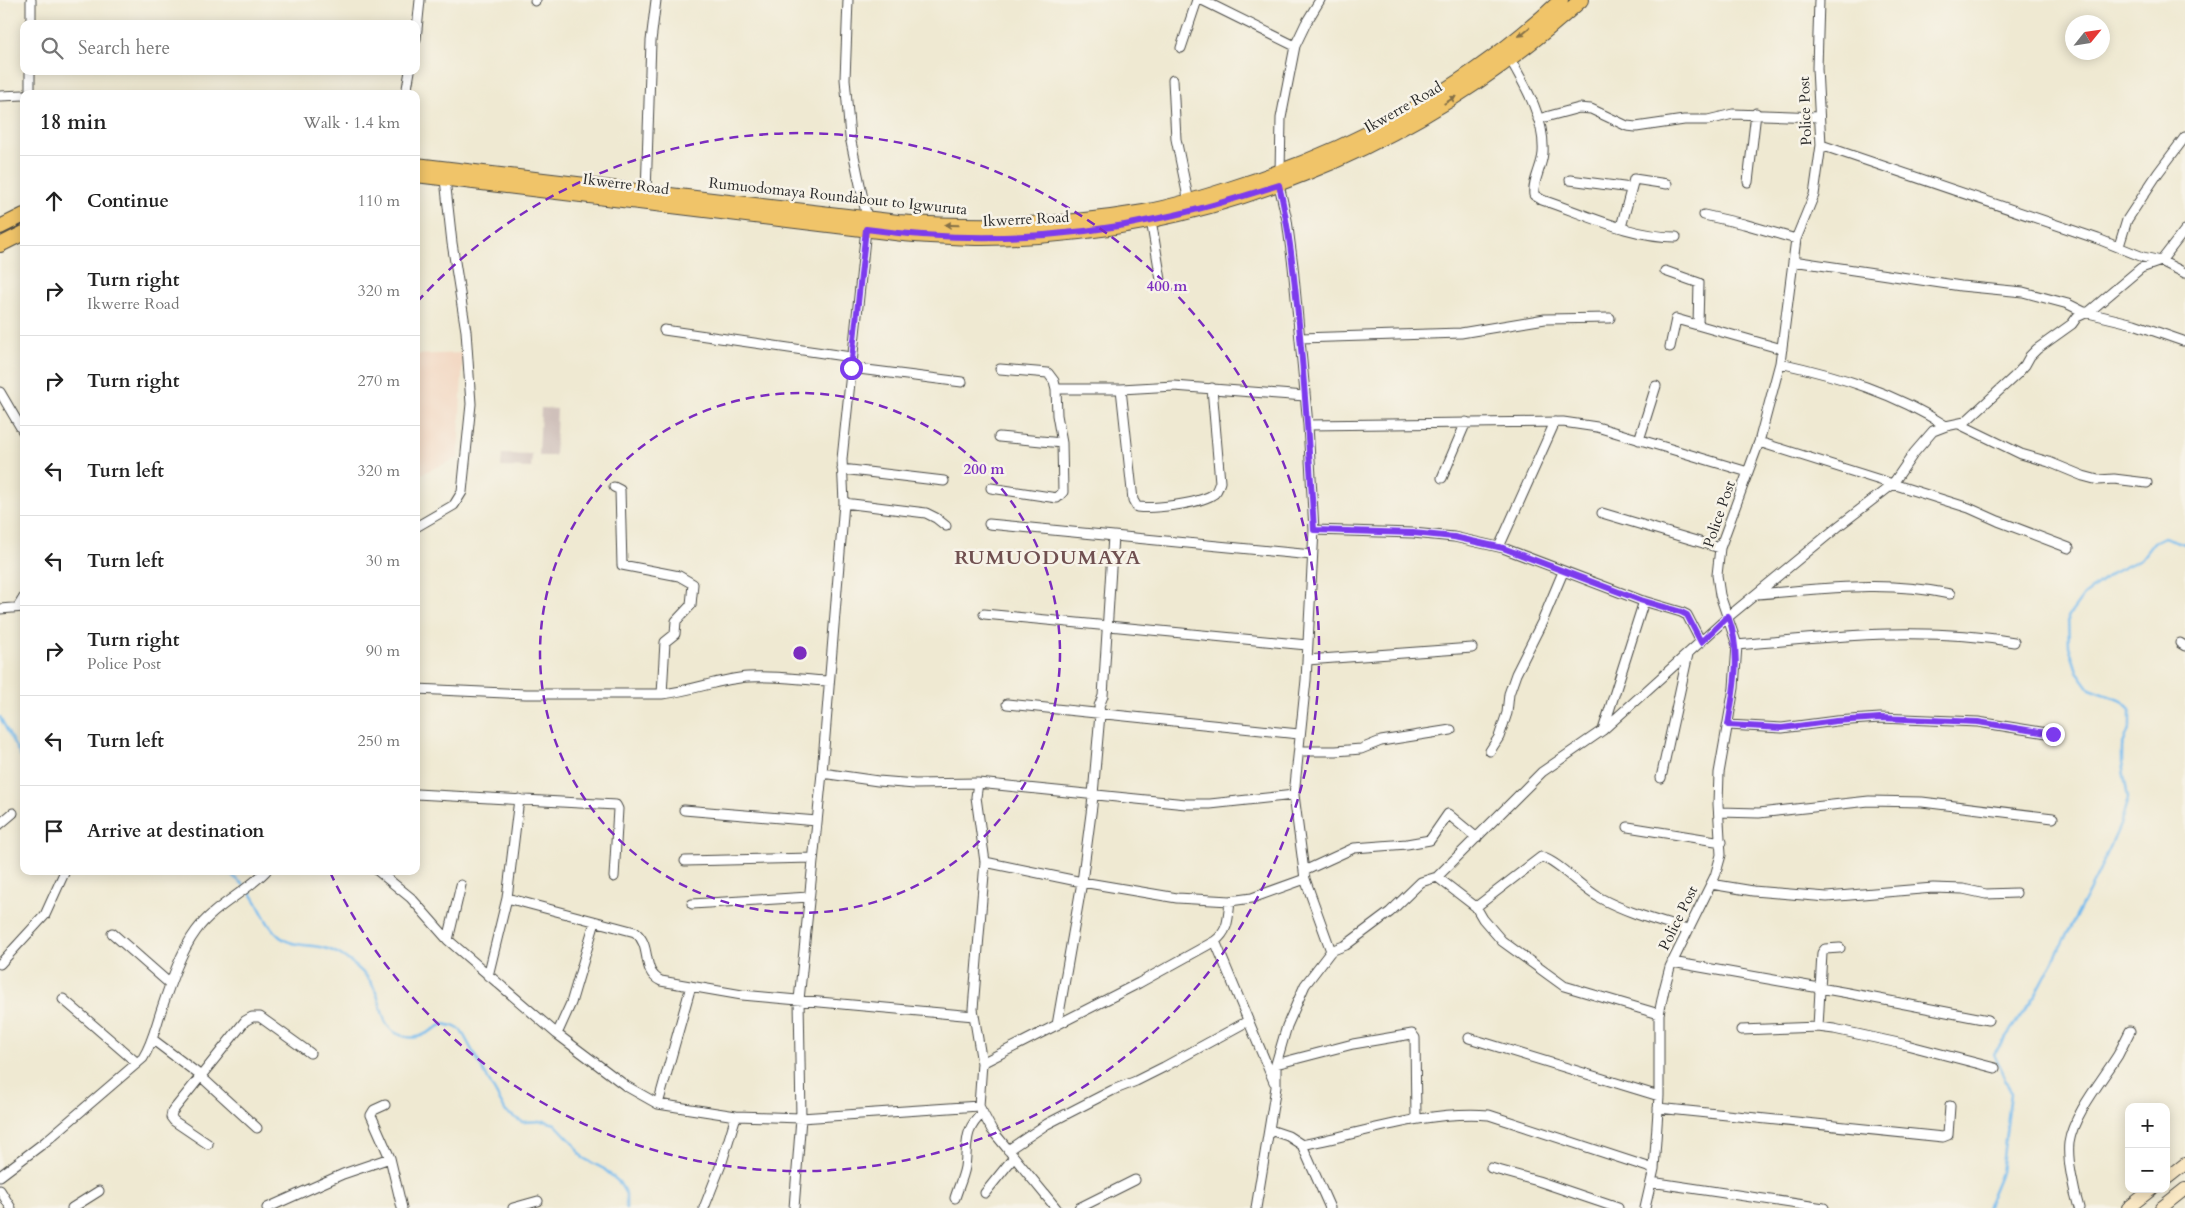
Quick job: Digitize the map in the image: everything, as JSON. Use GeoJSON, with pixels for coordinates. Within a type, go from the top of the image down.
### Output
{"type":"FeatureCollection","features":[{"type":"Feature","properties":{"kind":"main road","name":"Rumuodomaya Roundabout to Igwuruta"},"geometry":{"type":"LineString","coordinates":[[420,165],[646,193],[866,223],[1014,225],[1069,222],[1144,212],[1279,179],[1351,143],[1424,103],[1493,57],[1561,0]]}},
{"type":"Feature","properties":{"kind":"main road","name":"Ikwerre Road"},"geometry":{"type":"LineString","coordinates":[[420,176],[866,223],[904,234],[982,238],[1058,234],[1151,220],[1335,162],[1382,139],[1476,84],[1556,23],[1581,0]]}},
{"type":"Feature","properties":{"kind":"main road"},"geometry":{"type":"LineString","coordinates":[[0,227],[20,217]]}},
{"type":"Feature","properties":{"kind":"main road"},"geometry":{"type":"LineString","coordinates":[[0,245],[20,235]]}},
{"type":"Feature","properties":{"kind":"main road"},"geometry":{"type":"LineString","coordinates":[[2170,1176],[2185,1164]]}},
{"type":"Feature","properties":{"kind":"main road"},"geometry":{"type":"LineString","coordinates":[[2161,1208],[2185,1189]]}},
{"type":"Feature","properties":{"kind":"main road"},"geometry":{"type":"LineString","coordinates":[[2128,1208],[2147,1193]]}},
{"type":"Feature","properties":{"kind":"street"},"geometry":{"type":"LineString","coordinates":[[31,0],[31,20]]}},
{"type":"Feature","properties":{"kind":"street"},"geometry":{"type":"LineString","coordinates":[[418,20],[420,0]]}},
{"type":"Feature","properties":{"kind":"street"},"geometry":{"type":"LineString","coordinates":[[646,193],[651,41],[656,0]]}},
{"type":"Feature","properties":{"kind":"street"},"geometry":{"type":"LineString","coordinates":[[794,1208],[801,1118],[799,1000],[822,773],[844,503],[842,469],[866,223],[850,137],[845,79],[848,0]]}},
{"type":"Feature","properties":{"kind":"street"},"geometry":{"type":"LineString","coordinates":[[1181,48],[1197,0]]}},
{"type":"Feature","properties":{"kind":"street"},"geometry":{"type":"LineString","coordinates":[[1202,0],[1295,46]]}},
{"type":"Feature","properties":{"kind":"street"},"geometry":{"type":"LineString","coordinates":[[1320,0],[1295,46],[1281,118],[1279,179],[1287,220],[1300,338],[1308,425],[1314,530],[1307,660],[1294,795],[1304,875],[1331,951]]}},
{"type":"Feature","properties":{"kind":"street","name":"Police Post"},"geometry":{"type":"LineString","coordinates":[[1645,1208],[1654,1169],[1659,1096],[1659,1014],[1664,990],[1672,962],[1711,884],[1721,854],[1719,773],[1734,688],[1736,645],[1720,595],[1717,575],[1720,548],[1758,442],[1780,362],[1796,239],[1814,195],[1821,145],[1818,117],[1817,68],[1819,0]]}},
{"type":"Feature","properties":{"kind":"street"},"geometry":{"type":"LineString","coordinates":[[1510,59],[1528,92],[1538,119],[1543,143],[1543,156],[1533,190],[1534,195],[1542,200],[1621,227],[1654,236],[1676,237]]}},
{"type":"Feature","properties":{"kind":"street"},"geometry":{"type":"LineString","coordinates":[[30,75],[30,90]]}},
{"type":"Feature","properties":{"kind":"street"},"geometry":{"type":"LineString","coordinates":[[407,90],[409,75]]}},
{"type":"Feature","properties":{"kind":"street"},"geometry":{"type":"LineString","coordinates":[[1173,80],[1176,140],[1189,202]]}},
{"type":"Feature","properties":{"kind":"street"},"geometry":{"type":"LineString","coordinates":[[0,96],[20,95]]}},
{"type":"Feature","properties":{"kind":"street"},"geometry":{"type":"LineString","coordinates":[[1538,119],[1580,108],[1591,108],[1627,126],[1636,127],[1684,120],[1708,120],[1733,114],[1756,113],[1818,117]]}},
{"type":"Feature","properties":{"kind":"street"},"geometry":{"type":"LineString","coordinates":[[1748,182],[1756,113]]}},
{"type":"Feature","properties":{"kind":"street"},"geometry":{"type":"LineString","coordinates":[[2119,246],[2127,220],[2158,173],[2185,137]]}},
{"type":"Feature","properties":{"kind":"street"},"geometry":{"type":"LineString","coordinates":[[1821,145],[2119,246],[2143,257],[2161,261],[2185,273]]}},
{"type":"Feature","properties":{"kind":"street"},"geometry":{"type":"LineString","coordinates":[[420,525],[454,506],[462,492],[471,404],[466,331],[452,243],[445,179]]}},
{"type":"Feature","properties":{"kind":"street"},"geometry":{"type":"LineString","coordinates":[[1621,227],[1634,179],[1667,184]]}},
{"type":"Feature","properties":{"kind":"street"},"geometry":{"type":"LineString","coordinates":[[1570,180],[1631,188]]}},
{"type":"Feature","properties":{"kind":"street"},"geometry":{"type":"LineString","coordinates":[[1704,215],[1796,239]]}},
{"type":"Feature","properties":{"kind":"street"},"geometry":{"type":"LineString","coordinates":[[1151,220],[1162,286]]}},
{"type":"Feature","properties":{"kind":"street"},"geometry":{"type":"LineString","coordinates":[[1256,1208],[1276,1087],[1276,1064],[1296,1004],[1305,985],[1331,951],[1346,944],[1390,912],[1421,882],[1437,878],[1542,772],[1603,730],[1728,616],[1892,485],[1926,438],[1933,432],[1946,426],[1959,424],[1971,418],[2016,375],[2030,356],[2072,324],[2077,317],[2084,312],[2090,311],[2141,268],[2161,261],[2185,230]]}},
{"type":"Feature","properties":{"kind":"street"},"geometry":{"type":"LineString","coordinates":[[1793,262],[1961,286],[2023,292],[2068,304],[2084,312],[2134,324],[2184,341]]}},
{"type":"Feature","properties":{"kind":"street"},"geometry":{"type":"LineString","coordinates":[[1665,272],[1699,283],[1698,325]]}},
{"type":"Feature","properties":{"kind":"street"},"geometry":{"type":"LineString","coordinates":[[1300,338],[1461,334],[1545,319],[1610,318]]}},
{"type":"Feature","properties":{"kind":"street"},"geometry":{"type":"LineString","coordinates":[[1670,347],[1676,319],[1782,349]]}},
{"type":"Feature","properties":{"kind":"street"},"geometry":{"type":"LineString","coordinates":[[664,330],[852,357]]}},
{"type":"Feature","properties":{"kind":"street"},"geometry":{"type":"LineString","coordinates":[[1780,362],[1841,378],[1886,393],[1923,411],[1946,426]]}},
{"type":"Feature","properties":{"kind":"street"},"geometry":{"type":"LineString","coordinates":[[851,368],[962,382]]}},
{"type":"Feature","properties":{"kind":"street"},"geometry":{"type":"LineString","coordinates":[[992,488],[1057,498],[1063,492],[1062,443],[1054,381],[1048,374],[1000,369]]}},
{"type":"Feature","properties":{"kind":"street"},"geometry":{"type":"LineString","coordinates":[[1056,390],[1122,390],[1174,386],[1305,396]]}},
{"type":"Feature","properties":{"kind":"street"},"geometry":{"type":"LineString","coordinates":[[1639,440],[1656,386]]}},
{"type":"Feature","properties":{"kind":"street"},"geometry":{"type":"LineString","coordinates":[[1122,390],[1133,500],[1138,507],[1147,508],[1195,500],[1213,495],[1217,490],[1220,482],[1212,388]]}},
{"type":"Feature","properties":{"kind":"street"},"geometry":{"type":"LineString","coordinates":[[0,392],[20,426]]}},
{"type":"Feature","properties":{"kind":"street"},"geometry":{"type":"LineString","coordinates":[[1442,478],[1466,422]]}},
{"type":"Feature","properties":{"kind":"street"},"geometry":{"type":"LineString","coordinates":[[1308,425],[1556,422],[1597,427],[1748,472]]}},
{"type":"Feature","properties":{"kind":"street"},"geometry":{"type":"LineString","coordinates":[[1499,547],[1556,422]]}},
{"type":"Feature","properties":{"kind":"street"},"geometry":{"type":"LineString","coordinates":[[1959,424],[2021,454],[2049,462],[2083,476],[2098,480],[2114,479],[2147,483]]}},
{"type":"Feature","properties":{"kind":"street"},"geometry":{"type":"LineString","coordinates":[[999,437],[1062,443]]}},
{"type":"Feature","properties":{"kind":"street"},"geometry":{"type":"LineString","coordinates":[[1758,442],[1969,508],[2069,548]]}},
{"type":"Feature","properties":{"kind":"street"},"geometry":{"type":"LineString","coordinates":[[842,469],[944,481]]}},
{"type":"Feature","properties":{"kind":"street"},"geometry":{"type":"LineString","coordinates":[[614,487],[620,490],[622,565],[679,576],[694,584],[691,606],[676,620],[675,634],[665,642],[662,694]]}},
{"type":"Feature","properties":{"kind":"street"},"geometry":{"type":"LineString","coordinates":[[844,503],[926,513],[946,526]]}},
{"type":"Feature","properties":{"kind":"street"},"geometry":{"type":"LineString","coordinates":[[1602,513],[1720,548]]}},
{"type":"Feature","properties":{"kind":"street"},"geometry":{"type":"LineString","coordinates":[[989,524],[1312,555]]}},
{"type":"Feature","properties":{"kind":"street"},"geometry":{"type":"LineString","coordinates":[[1314,530],[1413,533],[1454,537],[1499,547],[1563,572],[1687,615],[1701,642]]}},
{"type":"Feature","properties":{"kind":"street"},"geometry":{"type":"LineString","coordinates":[[1057,1025],[1082,882],[1093,795],[1100,714],[1098,706],[1102,696],[1113,536]]}},
{"type":"Feature","properties":{"kind":"street"},"geometry":{"type":"LineString","coordinates":[[1490,751],[1499,737],[1507,713],[1509,694],[1516,674],[1542,622],[1563,572]]}},
{"type":"Feature","properties":{"kind":"street"},"geometry":{"type":"LineString","coordinates":[[1757,594],[1867,585],[1924,589],[1950,594]]}},
{"type":"Feature","properties":{"kind":"street"},"geometry":{"type":"LineString","coordinates":[[1603,730],[1644,601]]}},
{"type":"Feature","properties":{"kind":"street"},"geometry":{"type":"LineString","coordinates":[[0,609],[20,607]]}},
{"type":"Feature","properties":{"kind":"street"},"geometry":{"type":"LineString","coordinates":[[984,614],[1307,645]]}},
{"type":"Feature","properties":{"kind":"street"},"geometry":{"type":"LineString","coordinates":[[1736,645],[1886,633],[1989,637],[2014,642]]}},
{"type":"Feature","properties":{"kind":"street"},"geometry":{"type":"LineString","coordinates":[[1307,660],[1472,648]]}},
{"type":"Feature","properties":{"kind":"street"},"geometry":{"type":"LineString","coordinates":[[1661,778],[1688,653]]}},
{"type":"Feature","properties":{"kind":"street"},"geometry":{"type":"LineString","coordinates":[[420,689],[526,694],[662,694],[681,692],[722,680],[750,677],[829,681]]}},
{"type":"Feature","properties":{"kind":"street"},"geometry":{"type":"LineString","coordinates":[[1007,704],[1299,734]]}},
{"type":"Feature","properties":{"kind":"street"},"geometry":{"type":"LineString","coordinates":[[1728,725],[1782,728],[1871,718],[1926,719],[1978,722],[2053,734]]}},
{"type":"Feature","properties":{"kind":"street"},"geometry":{"type":"LineString","coordinates":[[1298,751],[1361,749],[1381,741],[1451,730]]}},
{"type":"Feature","properties":{"kind":"street"},"geometry":{"type":"LineString","coordinates":[[822,773],[878,782],[915,784],[978,783],[1186,804],[1210,804],[1294,795]]}},
{"type":"Feature","properties":{"kind":"street"},"geometry":{"type":"LineString","coordinates":[[978,783],[976,797],[985,862],[977,944],[974,1016],[982,1062],[981,1110],[992,1130],[1056,1208]]}},
{"type":"Feature","properties":{"kind":"street"},"geometry":{"type":"LineString","coordinates":[[420,794],[616,804],[618,809],[614,877]]}},
{"type":"Feature","properties":{"kind":"street"},"geometry":{"type":"LineString","coordinates":[[488,976],[508,898],[518,799]]}},
{"type":"Feature","properties":{"kind":"street"},"geometry":{"type":"LineString","coordinates":[[1719,812],[1759,813],[1869,801],[1922,802],[2053,818]]}},
{"type":"Feature","properties":{"kind":"street"},"geometry":{"type":"LineString","coordinates":[[684,810],[817,821]]}},
{"type":"Feature","properties":{"kind":"street"},"geometry":{"type":"LineString","coordinates":[[0,824],[13,813]]}},
{"type":"Feature","properties":{"kind":"street"},"geometry":{"type":"LineString","coordinates":[[985,862],[1082,882],[1178,898],[1230,901],[1252,898],[1304,875],[1354,848],[1407,844],[1430,840],[1448,814],[1477,838]]}},
{"type":"Feature","properties":{"kind":"street"},"geometry":{"type":"LineString","coordinates":[[1628,827],[1722,842]]}},
{"type":"Feature","properties":{"kind":"street"},"geometry":{"type":"LineString","coordinates":[[1476,907],[1541,857],[1548,859],[1580,885],[1600,898],[1635,914],[1687,930]]}},
{"type":"Feature","properties":{"kind":"street"},"geometry":{"type":"LineString","coordinates":[[685,861],[813,858]]}},
{"type":"Feature","properties":{"kind":"street"},"geometry":{"type":"LineString","coordinates":[[0,964],[45,915],[63,875]]}},
{"type":"Feature","properties":{"kind":"street"},"geometry":{"type":"LineString","coordinates":[[0,1176],[53,1136],[143,1058],[152,1039],[170,984],[196,931],[210,916],[262,875]]}},
{"type":"Feature","properties":{"kind":"street"},"geometry":{"type":"LineString","coordinates":[[383,875],[411,898],[448,940],[556,1034],[626,1086],[658,1104],[736,1116],[801,1118],[981,1110]]}},
{"type":"Feature","properties":{"kind":"street"},"geometry":{"type":"LineString","coordinates":[[1437,878],[1476,907],[1483,920],[1502,941],[1564,986],[1659,1014]]}},
{"type":"Feature","properties":{"kind":"street"},"geometry":{"type":"LineString","coordinates":[[1711,884],[1753,891],[1827,897],[1933,888],[1963,889],[1986,894],[2016,893]]}},
{"type":"Feature","properties":{"kind":"street"},"geometry":{"type":"LineString","coordinates":[[448,940],[462,886]]}},
{"type":"Feature","properties":{"kind":"street"},"geometry":{"type":"LineString","coordinates":[[692,904],[809,897]]}},
{"type":"Feature","properties":{"kind":"street"},"geometry":{"type":"LineString","coordinates":[[508,898],[635,932],[645,944],[650,971],[653,977],[661,981],[742,995],[974,1016]]}},
{"type":"Feature","properties":{"kind":"street"},"geometry":{"type":"LineString","coordinates":[[982,1062],[1215,942],[1223,935],[1227,925],[1230,901]]}},
{"type":"Feature","properties":{"kind":"street"},"geometry":{"type":"LineString","coordinates":[[556,1034],[571,1003],[595,922]]}},
{"type":"Feature","properties":{"kind":"street"},"geometry":{"type":"LineString","coordinates":[[112,933],[170,984]]}},
{"type":"Feature","properties":{"kind":"street"},"geometry":{"type":"LineString","coordinates":[[1215,942],[1276,1087]]}},
{"type":"Feature","properties":{"kind":"street"},"geometry":{"type":"LineString","coordinates":[[1818,1027],[1822,954],[1824,949],[1840,948]]}},
{"type":"Feature","properties":{"kind":"street"},"geometry":{"type":"LineString","coordinates":[[1672,962],[1988,1020]]}},
{"type":"Feature","properties":{"kind":"street"},"geometry":{"type":"LineString","coordinates":[[658,1104],[691,986]]}},
{"type":"Feature","properties":{"kind":"street"},"geometry":{"type":"LineString","coordinates":[[63,999],[137,1063]]}},
{"type":"Feature","properties":{"kind":"street"},"geometry":{"type":"LineString","coordinates":[[208,1144],[174,1121],[171,1117],[172,1112],[202,1078],[246,1021],[252,1017],[260,1017],[310,1053]]}},
{"type":"Feature","properties":{"kind":"street"},"geometry":{"type":"LineString","coordinates":[[985,1193],[1011,1153],[1047,1124],[1113,1090],[1164,1067],[1248,1021]]}},
{"type":"Feature","properties":{"kind":"street"},"geometry":{"type":"LineString","coordinates":[[1741,1030],[1818,1027],[1903,1044],[1995,1068]]}},
{"type":"Feature","properties":{"kind":"street"},"geometry":{"type":"LineString","coordinates":[[2079,1208],[2073,1187],[2069,1143],[2079,1116],[2099,1081],[2118,1055],[2130,1031]]}},
{"type":"Feature","properties":{"kind":"street"},"geometry":{"type":"LineString","coordinates":[[1276,1064],[1353,1044],[1412,1034],[1415,1038],[1416,1119]]}},
{"type":"Feature","properties":{"kind":"street"},"geometry":{"type":"LineString","coordinates":[[1469,1038],[1659,1096]]}},
{"type":"Feature","properties":{"kind":"street"},"geometry":{"type":"LineString","coordinates":[[152,1039],[202,1078],[257,1128]]}},
{"type":"Feature","properties":{"kind":"street"},"geometry":{"type":"LineString","coordinates":[[384,1105],[374,1110],[371,1115],[390,1158],[402,1208]]}},
{"type":"Feature","properties":{"kind":"street"},"geometry":{"type":"LineString","coordinates":[[1658,1108],[1942,1136],[1948,1135],[1950,1106]]}},
{"type":"Feature","properties":{"kind":"street"},"geometry":{"type":"LineString","coordinates":[[955,1198],[964,1168],[966,1139],[972,1122],[981,1110]]}},
{"type":"Feature","properties":{"kind":"street"},"geometry":{"type":"LineString","coordinates":[[1302,1145],[1416,1119],[1464,1113],[1489,1115],[1654,1169]]}},
{"type":"Feature","properties":{"kind":"street"},"geometry":{"type":"LineString","coordinates":[[704,1208],[722,1162],[736,1116]]}},
{"type":"Feature","properties":{"kind":"street"},"geometry":{"type":"LineString","coordinates":[[1270,1130],[1288,1136],[1302,1145],[1330,1208]]}},
{"type":"Feature","properties":{"kind":"street"},"geometry":{"type":"LineString","coordinates":[[267,1208],[343,1174],[390,1158]]}},
{"type":"Feature","properties":{"kind":"street"},"geometry":{"type":"LineString","coordinates":[[1492,1168],[1538,1181],[1618,1208]]}},
{"type":"Feature","properties":{"kind":"street"},"geometry":{"type":"LineString","coordinates":[[1079,1208],[1135,1180]]}},
{"type":"Feature","properties":{"kind":"street"},"geometry":{"type":"LineString","coordinates":[[1651,1182],[1824,1208]]}},
{"type":"Feature","properties":{"kind":"street"},"geometry":{"type":"LineString","coordinates":[[0,1190],[11,1208]]}},
{"type":"Feature","properties":{"kind":"street"},"geometry":{"type":"LineString","coordinates":[[72,1208],[99,1191]]}},
{"type":"Feature","properties":{"kind":"street"},"geometry":{"type":"LineString","coordinates":[[513,1208],[538,1201]]}},
{"type":"Feature","properties":{"kind":"shaded area"},"geometry":{"type":"Polygon","coordinates":[[[463,353],[458,458],[420,474],[420,355],[463,353]]]}},
{"type":"Feature","properties":{"kind":"shaded area"},"geometry":{"type":"Polygon","coordinates":[[[541,408],[557,409],[555,456],[539,456],[541,408]]]}},
{"type":"Feature","properties":{"kind":"shaded area"},"geometry":{"type":"Polygon","coordinates":[[[502,454],[532,455],[531,468],[501,467],[502,454]]]}},
{"type":"Feature","properties":{"kind":"waterway"},"geometry":{"type":"LineString","coordinates":[[1986,1208],[2001,1172],[2011,1093],[1994,1054],[2036,994],[2098,874],[2120,825],[2128,798],[2122,763],[2122,747],[2130,726],[2130,709],[2122,701],[2090,689],[2077,671],[2069,646],[2068,617],[2084,595],[2113,573],[2141,559],[2154,542],[2164,537],[2185,544]]}},
{"type":"Feature","properties":{"kind":"waterway"},"geometry":{"type":"LineString","coordinates":[[0,717],[20,755]]}},
{"type":"Feature","properties":{"kind":"waterway"},"geometry":{"type":"LineString","coordinates":[[231,875],[244,885]]}},
{"type":"Feature","properties":{"kind":"waterway"},"geometry":{"type":"LineString","coordinates":[[248,889],[270,927],[280,937],[290,942],[334,951],[363,973],[374,988],[386,1023],[393,1031],[411,1038],[422,1035],[444,1024],[461,1030],[506,1112],[522,1122],[545,1121],[555,1124],[574,1144],[583,1158],[604,1169],[619,1182],[626,1194],[626,1208]]}},
{"type":"Feature","properties":{"kind":"district","name":"RUMUODUMAYA"},"geometry":{"type":"Point","coordinates":[1048,557]}},
{"type":"Feature","properties":{"kind":"route"},"geometry":{"type":"LineString","coordinates":[[851,368],[866,229],[943,237],[982,238],[1058,234],[1167,217],[1279,185],[1287,220],[1293,266],[1308,425],[1314,530],[1413,533],[1454,537],[1503,548],[1640,600],[1681,612],[1687,615],[1701,642],[1728,616],[1736,645],[1734,688],[1728,725],[1782,728],[1880,718],[1978,722],[2053,734]]}}]}
